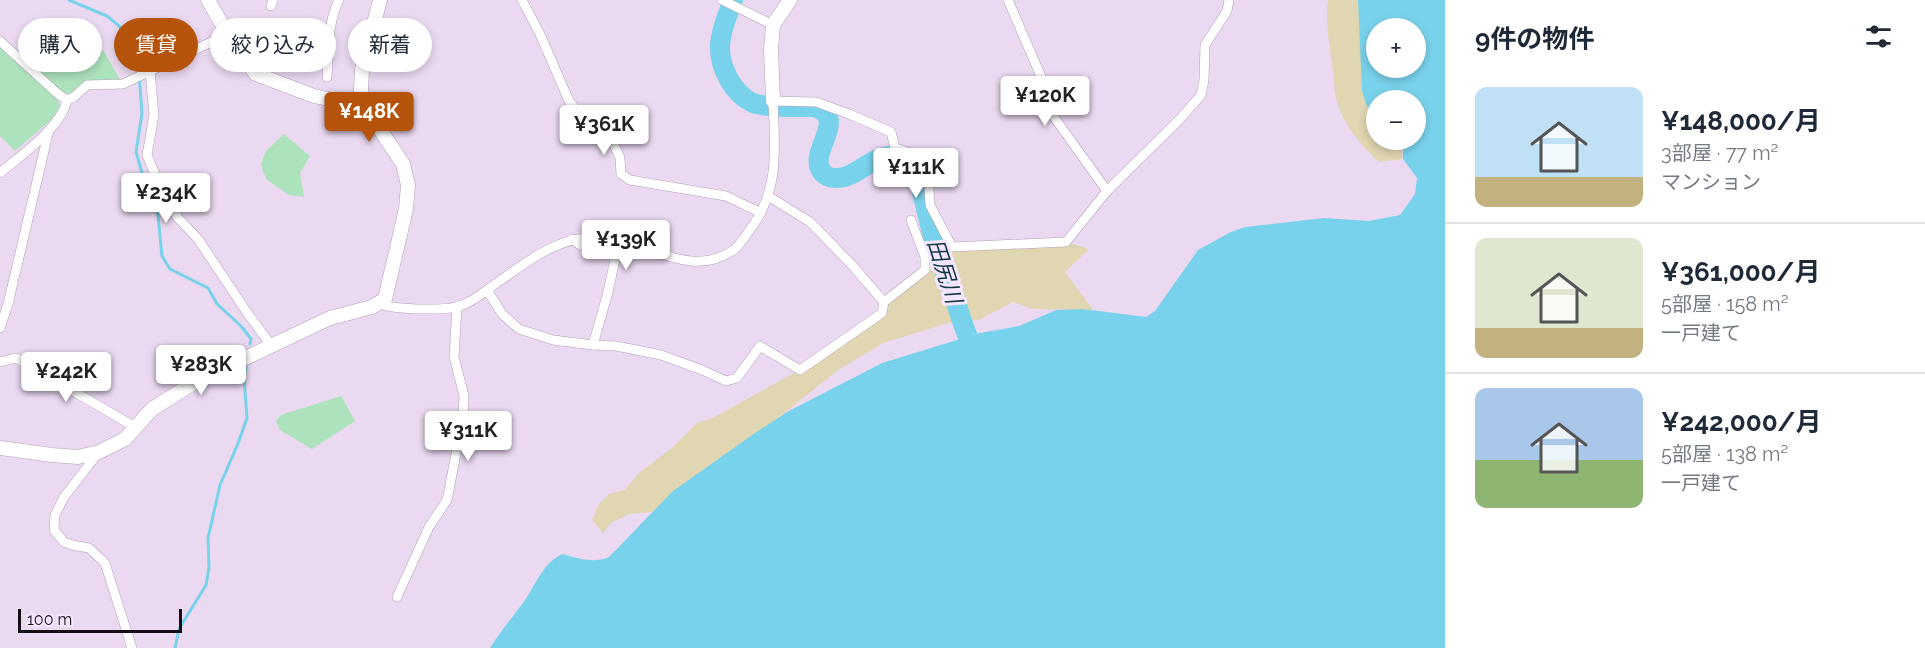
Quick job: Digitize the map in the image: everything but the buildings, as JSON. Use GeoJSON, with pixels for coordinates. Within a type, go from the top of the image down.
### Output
{"type":"FeatureCollection","features":[{"type":"Feature","properties":{"kind":"street"},"geometry":{"type":"LineString","coordinates":[[208,0],[219,18]]}},
{"type":"Feature","properties":{"kind":"street"},"geometry":{"type":"LineString","coordinates":[[327,77],[330,31],[334,8],[339,0]]}},
{"type":"Feature","properties":{"kind":"street"},"geometry":{"type":"LineString","coordinates":[[0,448],[78,457],[99,452],[125,439],[152,409],[195,382],[330,318],[379,304],[385,299],[406,209],[408,185],[403,164],[365,107],[361,90],[362,69],[380,0]]}},
{"type":"Feature","properties":{"kind":"street"},"geometry":{"type":"LineString","coordinates":[[522,0],[540,34],[568,101],[589,125],[612,140],[620,158],[621,174],[630,180],[726,196],[761,213]]}},
{"type":"Feature","properties":{"kind":"street"},"geometry":{"type":"LineString","coordinates":[[722,0],[773,25]]}},
{"type":"Feature","properties":{"kind":"street"},"geometry":{"type":"LineString","coordinates":[[379,304],[389,308],[456,307],[475,299],[537,255],[572,239],[597,237],[627,242],[662,255],[692,260],[712,261],[736,248],[761,213],[771,189],[776,149],[771,50],[773,25],[790,0]]}},
{"type":"Feature","properties":{"kind":"street"},"geometry":{"type":"LineString","coordinates":[[1008,0],[1046,88],[1049,110],[1107,191]]}},
{"type":"Feature","properties":{"kind":"street"},"geometry":{"type":"LineString","coordinates":[[773,107],[816,102],[891,132],[894,148],[920,156],[928,172],[930,205],[952,247],[1066,242],[1107,191],[1201,95],[1204,81],[1205,45],[1227,11],[1229,0]]}},
{"type":"Feature","properties":{"kind":"street"},"geometry":{"type":"LineString","coordinates":[[0,41],[67,100]]}},
{"type":"Feature","properties":{"kind":"street"},"geometry":{"type":"LineString","coordinates":[[0,328],[8,304],[50,130],[53,122],[62,114],[67,100],[87,86],[112,86],[132,80],[210,43]]}},
{"type":"Feature","properties":{"kind":"street"},"geometry":{"type":"LineString","coordinates":[[255,72],[314,96],[365,107]]}},
{"type":"Feature","properties":{"kind":"street"},"geometry":{"type":"LineString","coordinates":[[147,74],[154,116],[147,155],[165,198],[178,218],[198,240],[272,345]]}},
{"type":"Feature","properties":{"kind":"street"},"geometry":{"type":"LineString","coordinates":[[0,173],[50,130]]}},
{"type":"Feature","properties":{"kind":"street"},"geometry":{"type":"LineString","coordinates":[[768,196],[810,222],[884,302]]}},
{"type":"Feature","properties":{"kind":"street"},"geometry":{"type":"LineString","coordinates":[[487,290],[501,314],[519,329],[554,340],[593,345],[616,345],[661,355],[726,381],[737,378],[760,346],[800,370],[882,313],[884,302],[925,270],[925,257],[911,220]]}},
{"type":"Feature","properties":{"kind":"street"},"geometry":{"type":"LineString","coordinates":[[572,239],[580,245],[617,250],[593,345]]}},
{"type":"Feature","properties":{"kind":"street"},"geometry":{"type":"LineString","coordinates":[[397,597],[429,526],[447,501],[464,418],[464,396],[454,357],[456,307]]}},
{"type":"Feature","properties":{"kind":"street"},"geometry":{"type":"LineString","coordinates":[[0,362],[16,358],[135,427]]}},
{"type":"Feature","properties":{"kind":"street"},"geometry":{"type":"LineString","coordinates":[[99,452],[64,497],[55,515],[54,530],[64,542],[89,548],[105,563],[132,648]]}},
{"type":"Feature","properties":{"kind":"green space"},"geometry":{"type":"Polygon","coordinates":[[[0,45],[18,62],[18,72],[29,72],[56,97],[60,105],[59,113],[15,151],[0,136],[0,45]]]}},
{"type":"Feature","properties":{"kind":"green space"},"geometry":{"type":"Polygon","coordinates":[[[102,50],[121,81],[87,85],[67,100],[34,72],[102,72],[102,50]]]}},
{"type":"Feature","properties":{"kind":"green space"},"geometry":{"type":"Polygon","coordinates":[[[284,134],[310,156],[300,173],[304,197],[289,195],[266,179],[261,165],[265,152],[284,134]]]}},
{"type":"Feature","properties":{"kind":"green space"},"geometry":{"type":"Polygon","coordinates":[[[341,396],[355,421],[312,449],[280,430],[276,421],[281,415],[341,396]]]}},
{"type":"Feature","properties":{"kind":"sand"},"geometry":{"type":"Polygon","coordinates":[[[1328,0],[1359,0],[1366,48],[1366,78],[1370,78],[1372,90],[1366,90],[1366,149],[1341,113],[1335,93],[1327,16],[1328,0]]]}},
{"type":"Feature","properties":{"kind":"sand"},"geometry":{"type":"Polygon","coordinates":[[[1367,150],[1401,150],[1403,159],[1379,162],[1367,150]]]}},
{"type":"Feature","properties":{"kind":"sand"},"geometry":{"type":"Polygon","coordinates":[[[1066,242],[1089,249],[1065,272],[1093,310],[1032,309],[1013,302],[980,319],[945,324],[883,343],[838,370],[778,418],[687,481],[653,512],[629,514],[611,523],[603,533],[592,520],[599,504],[609,494],[625,490],[639,473],[673,447],[697,423],[713,418],[808,365],[870,320],[884,302],[919,274],[937,255],[972,246],[1066,242]]]}},
{"type":"Feature","properties":{"kind":"water"},"geometry":{"type":"Polygon","coordinates":[[[1358,0],[1445,0],[1445,648],[490,648],[527,597],[541,573],[555,558],[562,554],[591,560],[609,557],[673,491],[787,412],[882,363],[980,333],[1019,326],[1056,310],[1083,309],[1146,317],[1155,311],[1198,250],[1245,227],[1324,218],[1369,221],[1400,215],[1415,194],[1417,178],[1403,159],[1403,150],[1426,150],[1426,90],[1366,90],[1366,104],[1362,91],[1358,0]]]}},
{"type":"Feature","properties":{"kind":"waterway"},"geometry":{"type":"LineString","coordinates":[[69,0],[107,16],[118,25],[137,48],[142,113],[136,152],[142,173],[157,206],[162,256],[170,269],[208,288],[217,304],[241,326],[251,339],[250,344]]}},
{"type":"Feature","properties":{"kind":"waterway","name":"田尻川"},"geometry":{"type":"LineString","coordinates":[[733,0],[723,27],[720,45],[722,62],[729,79],[739,93],[758,105],[814,107],[824,113],[829,120],[819,157],[819,166],[824,174],[831,178],[842,177],[853,174],[878,159],[896,155],[916,167],[938,258],[968,337]]}},
{"type":"Feature","properties":{"kind":"waterway"},"geometry":{"type":"LineString","coordinates":[[175,648],[179,629],[206,585],[209,568],[208,538],[220,485],[247,418],[244,377],[246,367]]}}]}
